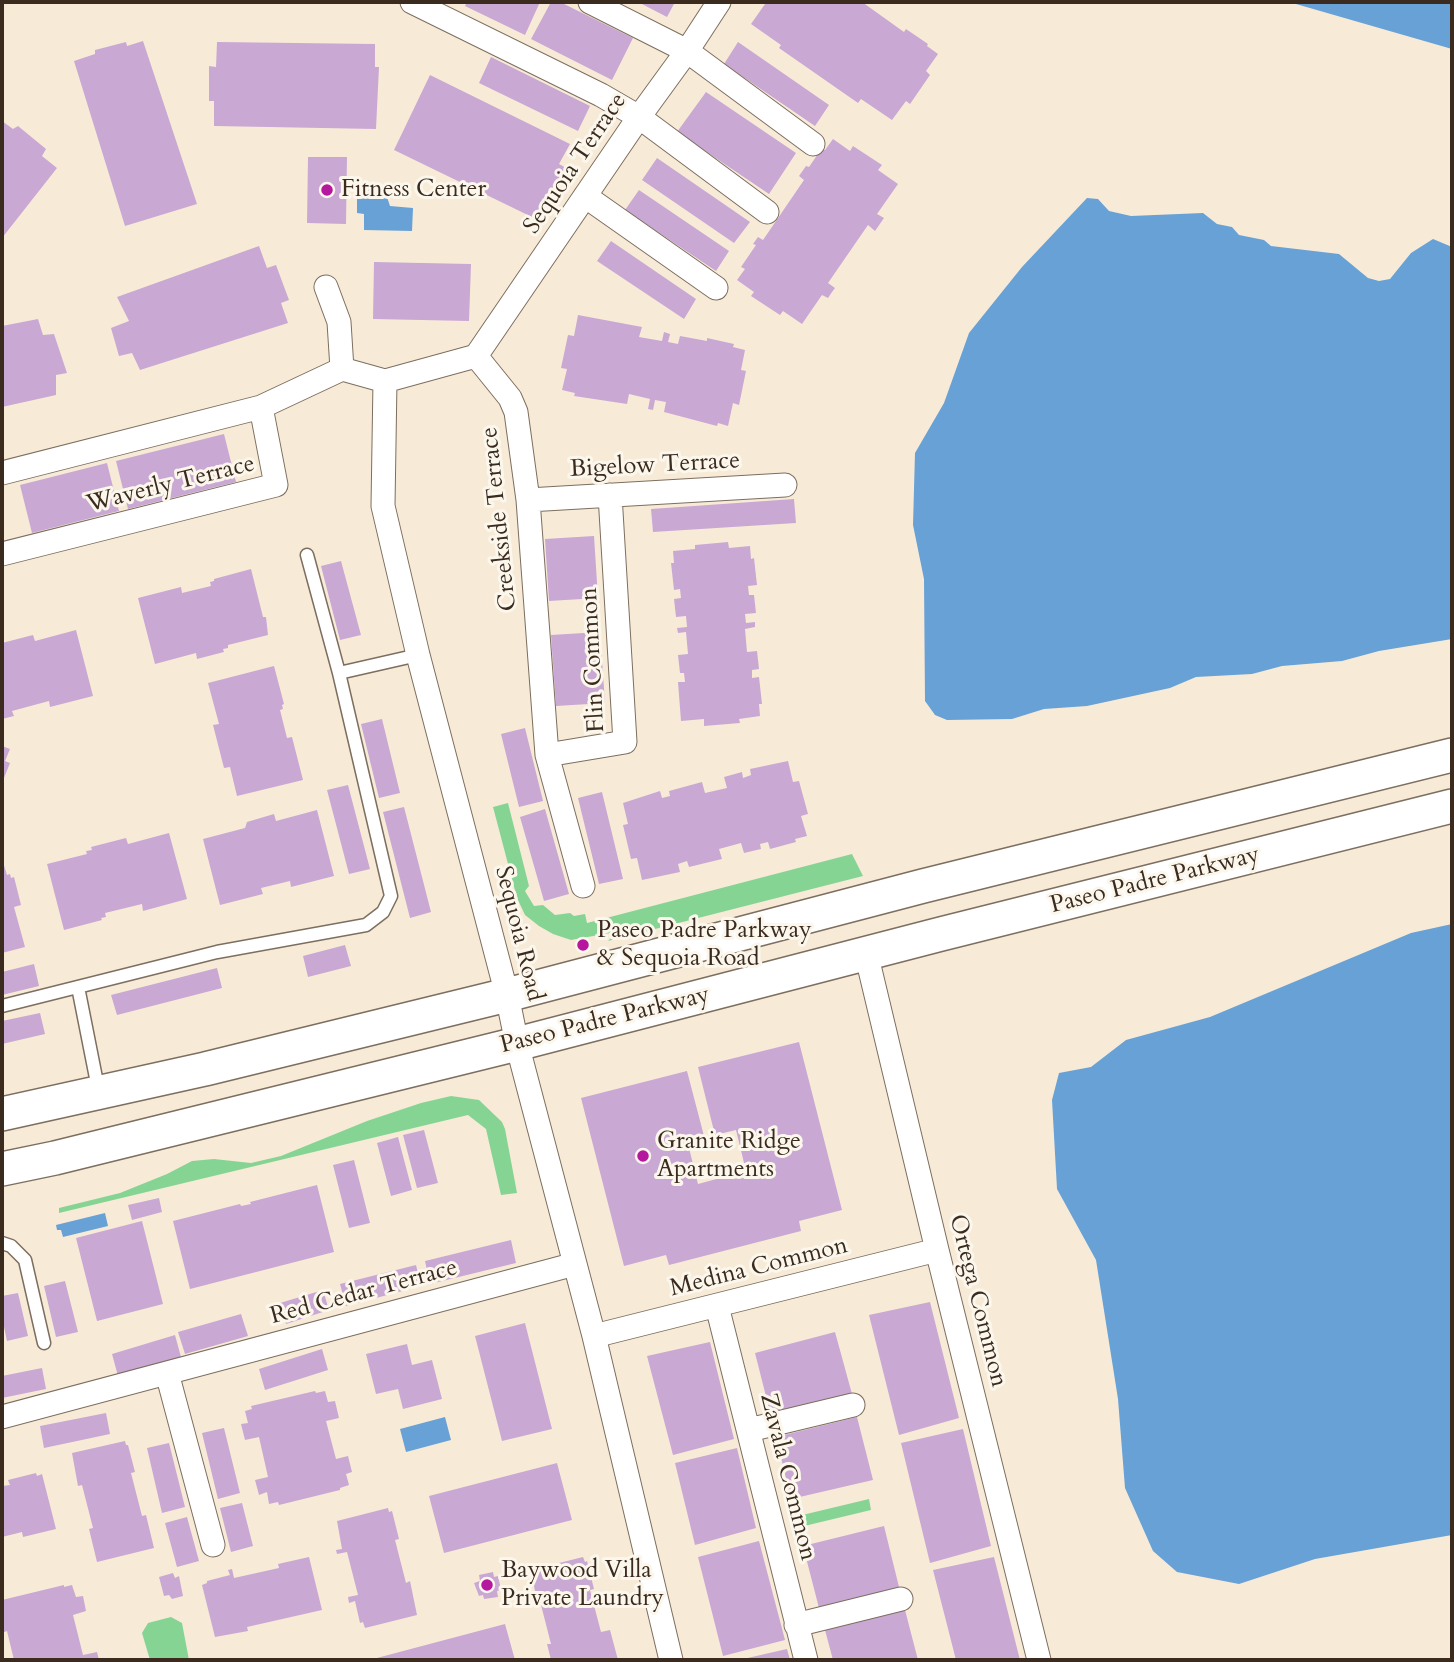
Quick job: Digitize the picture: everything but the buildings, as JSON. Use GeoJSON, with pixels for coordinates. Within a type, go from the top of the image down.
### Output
{"type":"FeatureCollection","features":[{"type":"Feature","properties":{"kind":"main road","name":"Paseo Padre Parkway"},"geometry":{"type":"LineString","coordinates":[[2,1114],[507,995],[923,886],[1452,755]]}},
{"type":"Feature","properties":{"kind":"main road","name":"Paseo Padre Parkway"},"geometry":{"type":"LineString","coordinates":[[2,1169],[517,1044],[866,953],[1452,807]]}},
{"type":"Feature","properties":{"kind":"street"},"geometry":{"type":"LineString","coordinates":[[412,2],[601,95],[639,117],[767,212]]}},
{"type":"Feature","properties":{"kind":"street"},"geometry":{"type":"LineString","coordinates":[[590,2],[687,51],[813,144]]}},
{"type":"Feature","properties":{"kind":"street","name":"Sequoia Terrace"},"geometry":{"type":"LineString","coordinates":[[477,356],[719,2]]}},
{"type":"Feature","properties":{"kind":"street"},"geometry":{"type":"LineString","coordinates":[[585,196],[716,288]]}},
{"type":"Feature","properties":{"kind":"street"},"geometry":{"type":"LineString","coordinates":[[326,287],[339,321],[342,369]]}},
{"type":"Feature","properties":{"kind":"street"},"geometry":{"type":"LineString","coordinates":[[2,473],[261,407],[342,369],[385,381],[477,356]]}},
{"type":"Feature","properties":{"kind":"street","name":"Creekside Terrace"},"geometry":{"type":"LineString","coordinates":[[477,356],[510,397],[516,412],[527,500],[547,755],[583,886]]}},
{"type":"Feature","properties":{"kind":"street","name":"Sequoia Road"},"geometry":{"type":"LineString","coordinates":[[385,381],[383,506],[418,654],[507,995],[517,1044],[594,1336],[671,1660]]}},
{"type":"Feature","properties":{"kind":"street","name":"Waverly Terrace"},"geometry":{"type":"LineString","coordinates":[[2,554],[276,485],[261,407]]}},
{"type":"Feature","properties":{"kind":"street","name":"Bigelow Terrace"},"geometry":{"type":"LineString","coordinates":[[527,500],[785,485]]}},
{"type":"Feature","properties":{"kind":"street","name":"Flin Common"},"geometry":{"type":"LineString","coordinates":[[547,755],[625,742],[610,495]]}},
{"type":"Feature","properties":{"kind":"street","name":"Ortega Common"},"geometry":{"type":"LineString","coordinates":[[866,953],[1040,1660]]}},
{"type":"Feature","properties":{"kind":"street","name":"Medina Common"},"geometry":{"type":"LineString","coordinates":[[594,1336],[937,1250]]}},
{"type":"Feature","properties":{"kind":"street","name":"Red Cedar Terrace"},"geometry":{"type":"LineString","coordinates":[[2,1417],[575,1264]]}},
{"type":"Feature","properties":{"kind":"street","name":"Zavala Common"},"geometry":{"type":"LineString","coordinates":[[718,1306],[806,1660]]}},
{"type":"Feature","properties":{"kind":"street"},"geometry":{"type":"LineString","coordinates":[[167,1373],[213,1545]]}},
{"type":"Feature","properties":{"kind":"street"},"geometry":{"type":"LineString","coordinates":[[749,1430],[853,1405]]}},
{"type":"Feature","properties":{"kind":"street"},"geometry":{"type":"LineString","coordinates":[[796,1625],[901,1599]]}},
{"type":"Feature","properties":{"kind":"lane"},"geometry":{"type":"LineString","coordinates":[[2,1006],[217,952],[366,925],[383,912],[391,896],[339,673],[307,555]]}},
{"type":"Feature","properties":{"kind":"lane"},"geometry":{"type":"LineString","coordinates":[[339,673],[418,654]]}},
{"type":"Feature","properties":{"kind":"lane"},"geometry":{"type":"LineString","coordinates":[[78,987],[99,1093]]}},
{"type":"Feature","properties":{"kind":"lane"},"geometry":{"type":"LineString","coordinates":[[2,1243],[11,1245],[25,1260],[44,1343]]}},
{"type":"Feature","properties":{"kind":"green space"},"geometry":{"type":"Polygon","coordinates":[[[508,803],[529,886],[525,891],[534,906],[543,905],[555,915],[585,914],[587,923],[852,854],[863,876],[608,941],[623,926],[610,933],[571,940],[539,926],[525,915],[517,898],[493,807],[508,803]]]}},
{"type":"Feature","properties":{"kind":"green space"},"geometry":{"type":"Polygon","coordinates":[[[451,1096],[479,1100],[502,1122],[517,1193],[501,1195],[486,1129],[468,1115],[59,1213],[59,1208],[120,1193],[192,1161],[214,1159],[251,1163],[281,1156],[367,1121],[451,1096]]]}},
{"type":"Feature","properties":{"kind":"green space"},"geometry":{"type":"Polygon","coordinates":[[[869,1499],[871,1510],[796,1528],[794,1517],[869,1499]]]}},
{"type":"Feature","properties":{"kind":"green space"},"geometry":{"type":"Polygon","coordinates":[[[171,1617],[182,1623],[189,1660],[150,1660],[142,1633],[148,1623],[171,1617]]]}},
{"type":"Feature","properties":{"kind":"water"},"geometry":{"type":"Polygon","coordinates":[[[1289,2],[1452,2],[1452,49],[1289,2]]]}},
{"type":"Feature","properties":{"kind":"water"},"geometry":{"type":"Polygon","coordinates":[[[357,189],[378,189],[378,196],[387,197],[390,206],[413,208],[412,231],[364,230],[364,214],[357,213],[357,189]]]}},
{"type":"Feature","properties":{"kind":"water"},"geometry":{"type":"Polygon","coordinates":[[[1087,198],[1098,199],[1109,211],[1131,216],[1203,213],[1217,224],[1232,227],[1239,235],[1264,240],[1271,246],[1339,254],[1368,278],[1379,281],[1390,279],[1411,253],[1433,239],[1452,247],[1452,639],[1379,651],[1342,661],[1282,666],[1252,674],[1196,677],[1170,688],[1087,706],[1044,709],[1012,719],[947,720],[935,715],[925,701],[924,579],[913,525],[915,453],[944,403],[969,333],[1022,267],[1087,198]]]}},
{"type":"Feature","properties":{"kind":"water"},"geometry":{"type":"Polygon","coordinates":[[[1452,924],[1452,1535],[1315,1559],[1239,1584],[1177,1572],[1153,1551],[1125,1488],[1118,1399],[1096,1260],[1057,1189],[1052,1100],[1059,1073],[1091,1067],[1126,1040],[1210,1017],[1411,933],[1452,924]]]}},
{"type":"Feature","properties":{"kind":"water"},"geometry":{"type":"Polygon","coordinates":[[[105,1213],[108,1226],[63,1237],[61,1230],[57,1230],[56,1225],[105,1213]]]}},
{"type":"Feature","properties":{"kind":"water"},"geometry":{"type":"Polygon","coordinates":[[[445,1417],[451,1440],[406,1452],[400,1429],[445,1417]]]}},
{"type":"Feature","properties":{"kind":"place","name":"Fitness Center"},"geometry":{"type":"Point","coordinates":[327,190]}},
{"type":"Feature","properties":{"kind":"place","name":"Paseo Padre Parkway & Sequoia Road"},"geometry":{"type":"Point","coordinates":[583,945]}},
{"type":"Feature","properties":{"kind":"place","name":"Granite Ridge Apartments"},"geometry":{"type":"Point","coordinates":[643,1156]}},
{"type":"Feature","properties":{"kind":"place","name":"Baywood Villa Private Laundry"},"geometry":{"type":"Point","coordinates":[487,1585]}}]}
